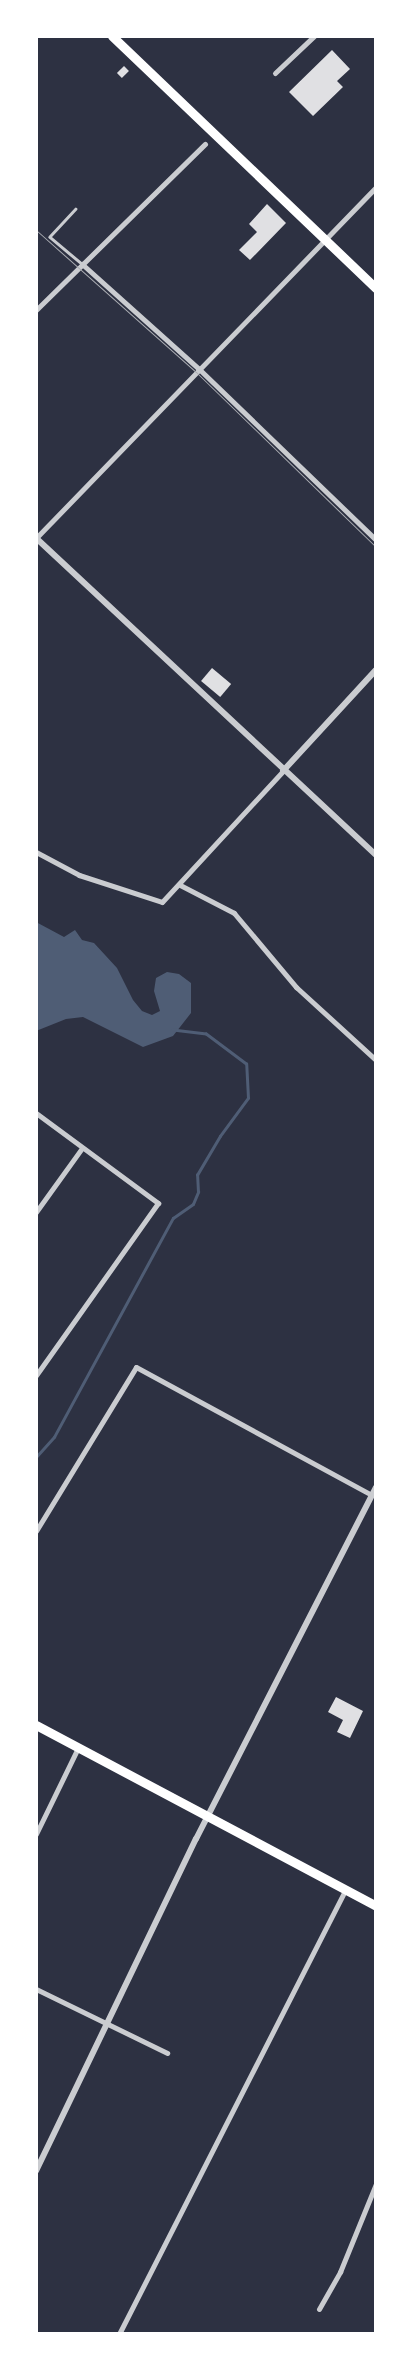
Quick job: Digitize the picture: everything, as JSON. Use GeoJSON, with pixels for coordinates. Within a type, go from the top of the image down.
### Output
{"type":"FeatureCollection","features":[{"type":"Feature","properties":{"kind":"main road"},"geometry":{"type":"LineString","coordinates":[[112,36],[376,288]]}},
{"type":"Feature","properties":{"kind":"main road"},"geometry":{"type":"LineString","coordinates":[[36,1725],[376,1906]]}},
{"type":"Feature","properties":{"kind":"street"},"geometry":{"type":"LineString","coordinates":[[275,73],[314,36]]}},
{"type":"Feature","properties":{"kind":"street"},"geometry":{"type":"LineString","coordinates":[[36,310],[205,144]]}},
{"type":"Feature","properties":{"kind":"street"},"geometry":{"type":"LineString","coordinates":[[376,186],[36,538],[283,771],[376,854]]}},
{"type":"Feature","properties":{"kind":"street"},"geometry":{"type":"LineString","coordinates":[[82,264],[199,369],[376,540]]}},
{"type":"Feature","properties":{"kind":"street"},"geometry":{"type":"LineString","coordinates":[[36,852],[79,875],[153,901],[162,902],[180,885],[376,670]]}},
{"type":"Feature","properties":{"kind":"street"},"geometry":{"type":"LineString","coordinates":[[180,885],[234,913],[296,987],[376,1060]]}},
{"type":"Feature","properties":{"kind":"street"},"geometry":{"type":"LineString","coordinates":[[36,1113],[158,1203],[36,1375]]}},
{"type":"Feature","properties":{"kind":"street"},"geometry":{"type":"LineString","coordinates":[[36,1212],[82,1148]]}},
{"type":"Feature","properties":{"kind":"street"},"geometry":{"type":"LineString","coordinates":[[36,1530],[136,1368],[372,1495]]}},
{"type":"Feature","properties":{"kind":"street"},"geometry":{"type":"LineString","coordinates":[[36,2171],[109,2024],[208,1816],[376,1487]]}},
{"type":"Feature","properties":{"kind":"street"},"geometry":{"type":"LineString","coordinates":[[36,1834],[78,1748]]}},
{"type":"Feature","properties":{"kind":"street"},"geometry":{"type":"LineString","coordinates":[[119,2334],[345,1890]]}},
{"type":"Feature","properties":{"kind":"street"},"geometry":{"type":"LineString","coordinates":[[36,1989],[167,2053]]}},
{"type":"Feature","properties":{"kind":"street"},"geometry":{"type":"LineString","coordinates":[[319,2309],[340,2272],[376,2184]]}},
{"type":"Feature","properties":{"kind":"lane"},"geometry":{"type":"LineString","coordinates":[[76,209],[50,237],[82,264]]}},
{"type":"Feature","properties":{"kind":"water"},"geometry":{"type":"Polygon","coordinates":[[[36,922],[64,937],[75,930],[82,940],[94,943],[117,968],[133,1000],[142,1011],[152,1015],[160,1011],[154,991],[156,978],[167,972],[179,974],[191,983],[191,1013],[173,1036],[143,1047],[83,1017],[66,1019],[36,1031],[36,922]]]}},
{"type":"Feature","properties":{"kind":"building"},"geometry":{"type":"Polygon","coordinates":[[[332,50],[350,69],[337,81],[343,87],[313,116],[289,92],[332,50]]]}},
{"type":"Feature","properties":{"kind":"building"},"geometry":{"type":"Polygon","coordinates":[[[124,66],[129,71],[122,78],[117,73],[124,66]]]}},
{"type":"Feature","properties":{"kind":"building"},"geometry":{"type":"Polygon","coordinates":[[[267,204],[286,223],[250,260],[239,250],[257,232],[249,224],[267,204]]]}},
{"type":"Feature","properties":{"kind":"building"},"geometry":{"type":"Polygon","coordinates":[[[212,668],[231,684],[220,697],[201,681],[212,668]]]}},
{"type":"Feature","properties":{"kind":"building"},"geometry":{"type":"Polygon","coordinates":[[[336,1697],[363,1711],[350,1738],[337,1732],[343,1720],[328,1712],[336,1697]]]}},
{"type":"Feature","properties":{"kind":"waterway"},"geometry":{"type":"LineString","coordinates":[[36,1457],[54,1437],[173,1218],[193,1204],[198,1192],[197,1175],[220,1136],[248,1098],[246,1064],[206,1034],[173,1030]]}},
{"type":"Feature","properties":{"kind":"tram line"},"geometry":{"type":"LineString","coordinates":[[36,230],[196,372],[376,547]]}}]}
